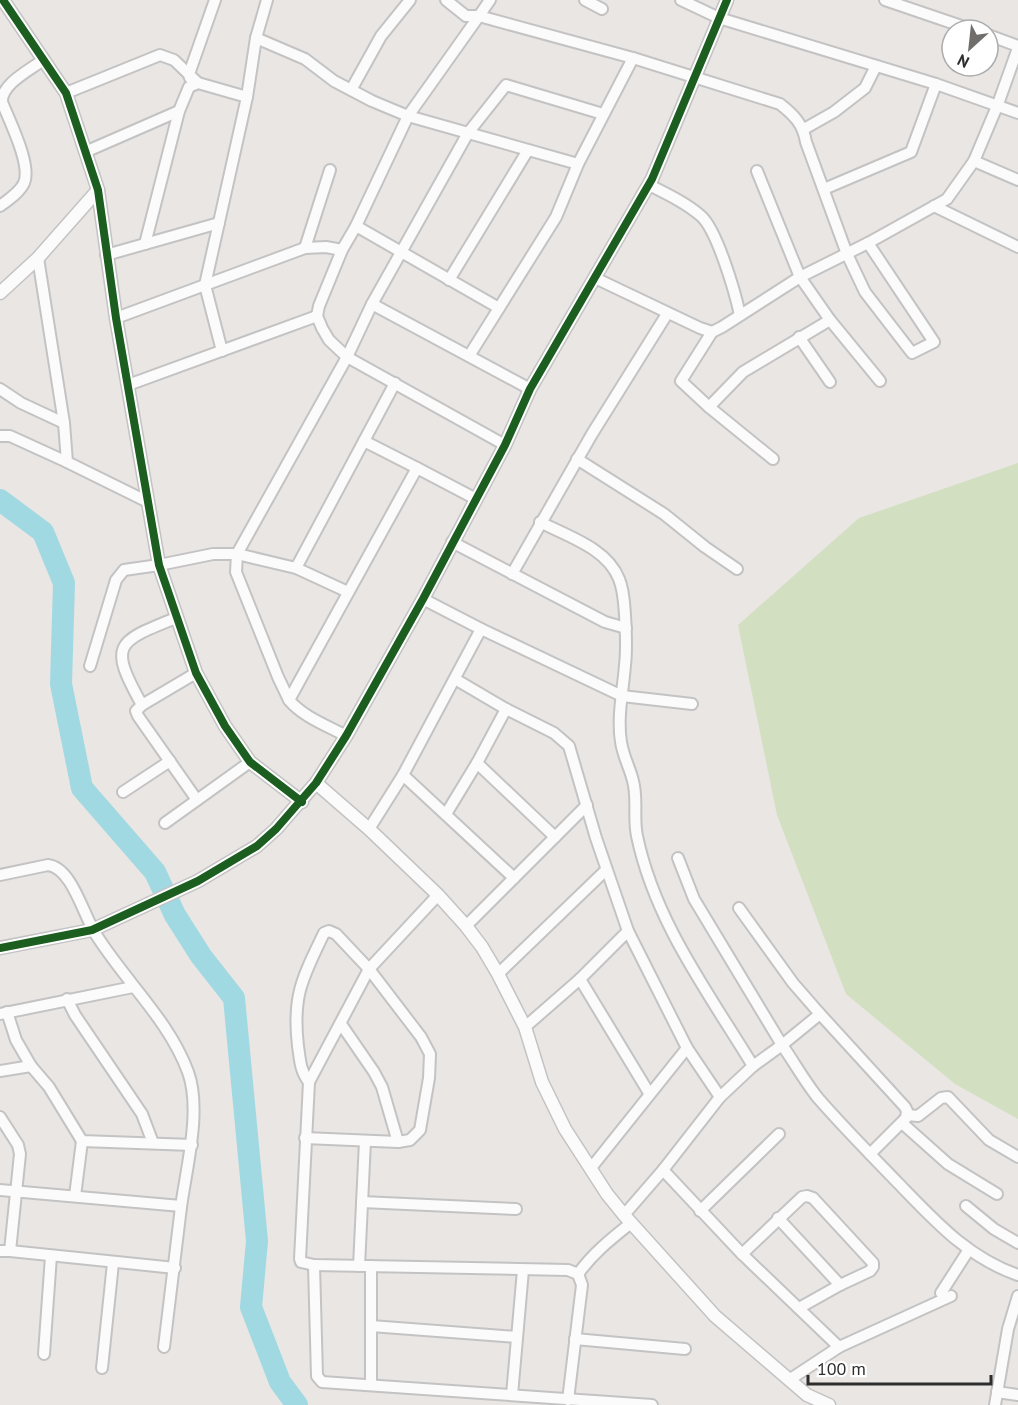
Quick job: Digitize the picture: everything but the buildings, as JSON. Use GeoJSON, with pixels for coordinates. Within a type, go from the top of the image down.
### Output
{"type":"FeatureCollection","features":[{"type":"Feature","properties":{"kind":"street"},"geometry":{"type":"LineString","coordinates":[[3,0],[66,93],[98,190],[116,318],[159,565],[196,673],[225,726],[250,762],[302,802]]}},
{"type":"Feature","properties":{"kind":"street"},"geometry":{"type":"LineString","coordinates":[[145,244],[178,111],[193,81],[215,0]]}},
{"type":"Feature","properties":{"kind":"street"},"geometry":{"type":"LineString","coordinates":[[222,351],[205,285],[247,97],[256,38],[267,0]]}},
{"type":"Feature","properties":{"kind":"street"},"geometry":{"type":"LineString","coordinates":[[351,90],[381,36],[410,0]]}},
{"type":"Feature","properties":{"kind":"street"},"geometry":{"type":"LineString","coordinates":[[446,0],[466,16],[479,16],[633,58],[780,104],[794,115],[804,129],[806,142],[847,254],[865,292],[912,353],[934,342],[867,243]]}},
{"type":"Feature","properties":{"kind":"street"},"geometry":{"type":"LineString","coordinates":[[490,0],[408,116],[356,226],[342,250],[317,316],[329,340],[347,357],[505,445]]}},
{"type":"Feature","properties":{"kind":"street"},"geometry":{"type":"LineString","coordinates":[[585,0],[602,9]]}},
{"type":"Feature","properties":{"kind":"street"},"geometry":{"type":"LineString","coordinates":[[681,0],[719,18],[936,84],[998,104],[1018,113]]}},
{"type":"Feature","properties":{"kind":"street"},"geometry":{"type":"LineString","coordinates":[[0,948],[92,930],[159,900],[198,881],[257,846],[302,802],[346,736],[423,599],[505,445],[530,389],[649,185],[727,0]]}},
{"type":"Feature","properties":{"kind":"street"},"geometry":{"type":"LineString","coordinates":[[885,0],[940,19]]}},
{"type":"Feature","properties":{"kind":"street"},"geometry":{"type":"LineString","coordinates":[[256,38],[305,59],[334,81],[372,101],[408,116],[578,164]]}},
{"type":"Feature","properties":{"kind":"street"},"geometry":{"type":"LineString","coordinates":[[773,459],[681,381],[712,332],[800,278],[947,199],[974,161],[998,104],[1018,47],[1000,40]]}},
{"type":"Feature","properties":{"kind":"street"},"geometry":{"type":"LineString","coordinates":[[66,93],[160,55],[174,60],[193,81],[247,97]]}},
{"type":"Feature","properties":{"kind":"street"},"geometry":{"type":"LineString","coordinates":[[469,356],[556,217],[578,164],[633,58]]}},
{"type":"Feature","properties":{"kind":"street"},"geometry":{"type":"LineString","coordinates":[[0,206],[22,187],[26,176],[1,95],[8,86],[43,60]]}},
{"type":"Feature","properties":{"kind":"street"},"geometry":{"type":"LineString","coordinates":[[804,129],[834,112],[865,88],[876,66]]}},
{"type":"Feature","properties":{"kind":"street"},"geometry":{"type":"LineString","coordinates":[[824,189],[911,152],[936,84]]}},
{"type":"Feature","properties":{"kind":"street"},"geometry":{"type":"LineString","coordinates":[[346,736],[312,718],[295,707],[289,700],[236,572],[237,554],[347,357],[372,304],[468,133],[506,86],[603,114]]}},
{"type":"Feature","properties":{"kind":"street"},"geometry":{"type":"LineString","coordinates":[[85,152],[178,111]]}},
{"type":"Feature","properties":{"kind":"street"},"geometry":{"type":"LineString","coordinates":[[448,280],[528,150]]}},
{"type":"Feature","properties":{"kind":"street"},"geometry":{"type":"LineString","coordinates":[[974,161],[1018,180]]}},
{"type":"Feature","properties":{"kind":"street"},"geometry":{"type":"LineString","coordinates":[[305,248],[330,170]]}},
{"type":"Feature","properties":{"kind":"street"},"geometry":{"type":"LineString","coordinates":[[757,171],[800,278],[830,320],[880,381]]}},
{"type":"Feature","properties":{"kind":"street"},"geometry":{"type":"LineString","coordinates":[[649,185],[684,203],[703,217],[710,227],[733,284],[740,315]]}},
{"type":"Feature","properties":{"kind":"street"},"geometry":{"type":"LineString","coordinates":[[0,293],[38,258],[98,190]]}},
{"type":"Feature","properties":{"kind":"street"},"geometry":{"type":"LineString","coordinates":[[934,206],[1018,247]]}},
{"type":"Feature","properties":{"kind":"street"},"geometry":{"type":"LineString","coordinates":[[106,255],[219,223]]}},
{"type":"Feature","properties":{"kind":"street"},"geometry":{"type":"LineString","coordinates":[[356,226],[499,308]]}},
{"type":"Feature","properties":{"kind":"street"},"geometry":{"type":"LineString","coordinates":[[116,318],[305,248],[326,247],[342,250]]}},
{"type":"Feature","properties":{"kind":"street"},"geometry":{"type":"LineString","coordinates":[[38,258],[64,423],[67,462]]}},
{"type":"Feature","properties":{"kind":"street"},"geometry":{"type":"LineString","coordinates":[[595,278],[666,314],[712,332]]}},
{"type":"Feature","properties":{"kind":"street"},"geometry":{"type":"LineString","coordinates":[[372,304],[530,389]]}},
{"type":"Feature","properties":{"kind":"street"},"geometry":{"type":"LineString","coordinates":[[512,574],[577,459],[666,314]]}},
{"type":"Feature","properties":{"kind":"street"},"geometry":{"type":"LineString","coordinates":[[128,385],[317,316]]}},
{"type":"Feature","properties":{"kind":"street"},"geometry":{"type":"LineString","coordinates":[[709,407],[743,372],[830,320]]}},
{"type":"Feature","properties":{"kind":"street"},"geometry":{"type":"LineString","coordinates":[[799,338],[830,382]]}},
{"type":"Feature","properties":{"kind":"street"},"geometry":{"type":"LineString","coordinates":[[296,568],[395,383]]}},
{"type":"Feature","properties":{"kind":"street"},"geometry":{"type":"LineString","coordinates":[[0,389],[21,403],[64,423]]}},
{"type":"Feature","properties":{"kind":"street"},"geometry":{"type":"LineString","coordinates":[[0,436],[10,436],[147,501]]}},
{"type":"Feature","properties":{"kind":"street"},"geometry":{"type":"LineString","coordinates":[[364,441],[476,499]]}},
{"type":"Feature","properties":{"kind":"street"},"geometry":{"type":"LineString","coordinates":[[577,459],[657,509],[737,569]]}},
{"type":"Feature","properties":{"kind":"street"},"geometry":{"type":"LineString","coordinates":[[289,700],[417,468]]}},
{"type":"Feature","properties":{"kind":"street"},"geometry":{"type":"LineString","coordinates":[[540,522],[588,546],[610,564],[619,577],[623,592],[626,628],[626,662],[620,718],[621,742],[635,789],[634,814],[637,835],[655,893],[681,951],[753,1066]]}},
{"type":"Feature","properties":{"kind":"street"},"geometry":{"type":"LineString","coordinates":[[452,542],[605,622],[626,628]]}},
{"type":"Feature","properties":{"kind":"street"},"geometry":{"type":"LineString","coordinates":[[90,666],[116,580],[124,570],[129,568],[159,565],[213,554],[237,554],[296,568],[348,592]]}},
{"type":"Feature","properties":{"kind":"street"},"geometry":{"type":"LineString","coordinates":[[423,599],[622,696],[692,704]]}},
{"type":"Feature","properties":{"kind":"street"},"geometry":{"type":"LineString","coordinates":[[142,705],[124,673],[121,655],[124,647],[135,634],[176,618]]}},
{"type":"Feature","properties":{"kind":"street"},"geometry":{"type":"LineString","coordinates":[[369,829],[403,775],[481,629]]}},
{"type":"Feature","properties":{"kind":"street"},"geometry":{"type":"LineString","coordinates":[[196,673],[142,705],[136,711],[197,800]]}},
{"type":"Feature","properties":{"kind":"street"},"geometry":{"type":"LineString","coordinates":[[455,679],[564,740],[572,753],[606,870],[627,931],[687,1048],[720,1097]]}},
{"type":"Feature","properties":{"kind":"street"},"geometry":{"type":"LineString","coordinates":[[446,814],[506,709]]}},
{"type":"Feature","properties":{"kind":"street"},"geometry":{"type":"LineString","coordinates":[[123,792],[170,761]]}},
{"type":"Feature","properties":{"kind":"street"},"geometry":{"type":"LineString","coordinates":[[165,823],[250,762]]}},
{"type":"Feature","properties":{"kind":"street"},"geometry":{"type":"LineString","coordinates":[[477,763],[555,837]]}},
{"type":"Feature","properties":{"kind":"street"},"geometry":{"type":"LineString","coordinates":[[403,775],[514,878]]}},
{"type":"Feature","properties":{"kind":"street"},"geometry":{"type":"LineString","coordinates":[[316,783],[369,829],[438,895],[466,926],[498,974],[525,1027],[542,1082],[565,1129],[607,1194],[715,1316],[807,1395],[829,1405]]}},
{"type":"Feature","properties":{"kind":"street"},"geometry":{"type":"LineString","coordinates":[[466,926],[587,805]]}},
{"type":"Feature","properties":{"kind":"street"},"geometry":{"type":"LineString","coordinates":[[678,858],[694,899],[782,1045],[817,1096],[945,1231],[968,1251],[995,1266],[1018,1275]]}},
{"type":"Feature","properties":{"kind":"street"},"geometry":{"type":"LineString","coordinates":[[0,875],[48,865],[60,869],[66,875],[92,930],[113,962],[166,1030],[181,1054],[189,1075],[192,1096],[192,1145],[181,1206],[164,1347]]}},
{"type":"Feature","properties":{"kind":"street"},"geometry":{"type":"LineString","coordinates":[[498,974],[606,870]]}},
{"type":"Feature","properties":{"kind":"street"},"geometry":{"type":"LineString","coordinates":[[438,895],[369,969],[309,1082],[300,1259],[306,1265],[568,1270],[578,1274],[582,1285],[568,1400]]}},
{"type":"Feature","properties":{"kind":"street"},"geometry":{"type":"LineString","coordinates":[[739,908],[793,983],[905,1107],[905,1119],[948,1164],[997,1194]]}},
{"type":"Feature","properties":{"kind":"street"},"geometry":{"type":"LineString","coordinates":[[305,1138],[365,1142],[410,1140],[420,1130],[429,1078],[430,1054],[421,1037],[369,969],[336,934],[329,931],[324,933],[301,982],[295,1013],[302,1071],[309,1082]]}},
{"type":"Feature","properties":{"kind":"street"},"geometry":{"type":"LineString","coordinates":[[525,1027],[580,979],[627,931]]}},
{"type":"Feature","properties":{"kind":"street"},"geometry":{"type":"LineString","coordinates":[[580,979],[649,1093]]}},
{"type":"Feature","properties":{"kind":"street"},"geometry":{"type":"LineString","coordinates":[[75,1196],[82,1141],[49,1087],[31,1066],[4,1013],[133,987]]}},
{"type":"Feature","properties":{"kind":"street"},"geometry":{"type":"LineString","coordinates":[[67,999],[75,1016],[142,1114],[153,1143]]}},
{"type":"Feature","properties":{"kind":"street"},"geometry":{"type":"LineString","coordinates":[[578,1274],[588,1260],[628,1219],[720,1097],[753,1066],[820,1014]]}},
{"type":"Feature","properties":{"kind":"street"},"geometry":{"type":"LineString","coordinates":[[340,1024],[382,1087],[398,1142]]}},
{"type":"Feature","properties":{"kind":"street"},"geometry":{"type":"LineString","coordinates":[[591,1168],[687,1048]]}},
{"type":"Feature","properties":{"kind":"street"},"geometry":{"type":"LineString","coordinates":[[0,1071],[31,1066]]}},
{"type":"Feature","properties":{"kind":"street"},"geometry":{"type":"LineString","coordinates":[[870,1154],[905,1119],[918,1116],[941,1098],[948,1097],[989,1140],[1018,1157]]}},
{"type":"Feature","properties":{"kind":"street"},"geometry":{"type":"LineString","coordinates":[[0,1117],[18,1145],[20,1154],[17,1191],[5,1251],[175,1268]]}},
{"type":"Feature","properties":{"kind":"street"},"geometry":{"type":"LineString","coordinates":[[700,1211],[779,1134]]}},
{"type":"Feature","properties":{"kind":"street"},"geometry":{"type":"LineString","coordinates":[[82,1141],[192,1145]]}},
{"type":"Feature","properties":{"kind":"street"},"geometry":{"type":"LineString","coordinates":[[359,1266],[365,1142]]}},
{"type":"Feature","properties":{"kind":"street"},"geometry":{"type":"LineString","coordinates":[[663,1170],[742,1254],[839,1347]]}},
{"type":"Feature","properties":{"kind":"street"},"geometry":{"type":"LineString","coordinates":[[0,1190],[181,1206]]}},
{"type":"Feature","properties":{"kind":"street"},"geometry":{"type":"LineString","coordinates":[[742,1254],[802,1197],[813,1198],[873,1263],[873,1267],[870,1271],[799,1308]]}},
{"type":"Feature","properties":{"kind":"street"},"geometry":{"type":"LineString","coordinates":[[362,1202],[516,1209]]}},
{"type":"Feature","properties":{"kind":"street"},"geometry":{"type":"LineString","coordinates":[[966,1206],[994,1229],[1018,1243]]}},
{"type":"Feature","properties":{"kind":"street"},"geometry":{"type":"LineString","coordinates":[[778,1218],[840,1285]]}},
{"type":"Feature","properties":{"kind":"street"},"geometry":{"type":"LineString","coordinates":[[789,1380],[839,1347],[946,1294],[968,1251]]}},
{"type":"Feature","properties":{"kind":"street"},"geometry":{"type":"LineString","coordinates":[[44,1354],[51,1256]]}},
{"type":"Feature","properties":{"kind":"street"},"geometry":{"type":"LineString","coordinates":[[102,1368],[112,1263]]}},
{"type":"Feature","properties":{"kind":"street"},"geometry":{"type":"LineString","coordinates":[[314,1265],[317,1376],[322,1382],[652,1405]]}},
{"type":"Feature","properties":{"kind":"street"},"geometry":{"type":"LineString","coordinates":[[371,1266],[371,1384]]}},
{"type":"Feature","properties":{"kind":"street"},"geometry":{"type":"LineString","coordinates":[[512,1395],[523,1270]]}},
{"type":"Feature","properties":{"kind":"street"},"geometry":{"type":"LineString","coordinates":[[995,1405],[1013,1329],[1018,1296]]}},
{"type":"Feature","properties":{"kind":"street"},"geometry":{"type":"LineString","coordinates":[[371,1326],[518,1337]]}},
{"type":"Feature","properties":{"kind":"street"},"geometry":{"type":"LineString","coordinates":[[575,1339],[685,1349]]}},
{"type":"Feature","properties":{"kind":"street"},"geometry":{"type":"LineString","coordinates":[[997,1392],[1018,1395]]}},
{"type":"Feature","properties":{"kind":"green space"},"geometry":{"type":"Polygon","coordinates":[[[1018,463],[1018,1119],[955,1084],[846,994],[777,815],[738,625],[859,518],[1018,463]]]}},
{"type":"Feature","properties":{"kind":"waterway"},"geometry":{"type":"LineString","coordinates":[[0,500],[43,532],[64,583],[61,684],[82,788],[155,872],[175,915],[201,956],[234,998],[257,1241],[251,1307],[280,1382],[297,1405]]}},
{"type":"Feature","properties":{"kind":"cycle path"},"geometry":{"type":"LineString","coordinates":[[3,0],[66,93],[98,190],[116,318],[159,565],[196,673],[225,726],[250,762],[302,802]]}},
{"type":"Feature","properties":{"kind":"cycle path"},"geometry":{"type":"LineString","coordinates":[[0,948],[92,930],[198,881],[257,846],[276,829],[316,783],[346,736],[423,599],[505,445],[530,389],[652,179],[727,0]]}}]}
